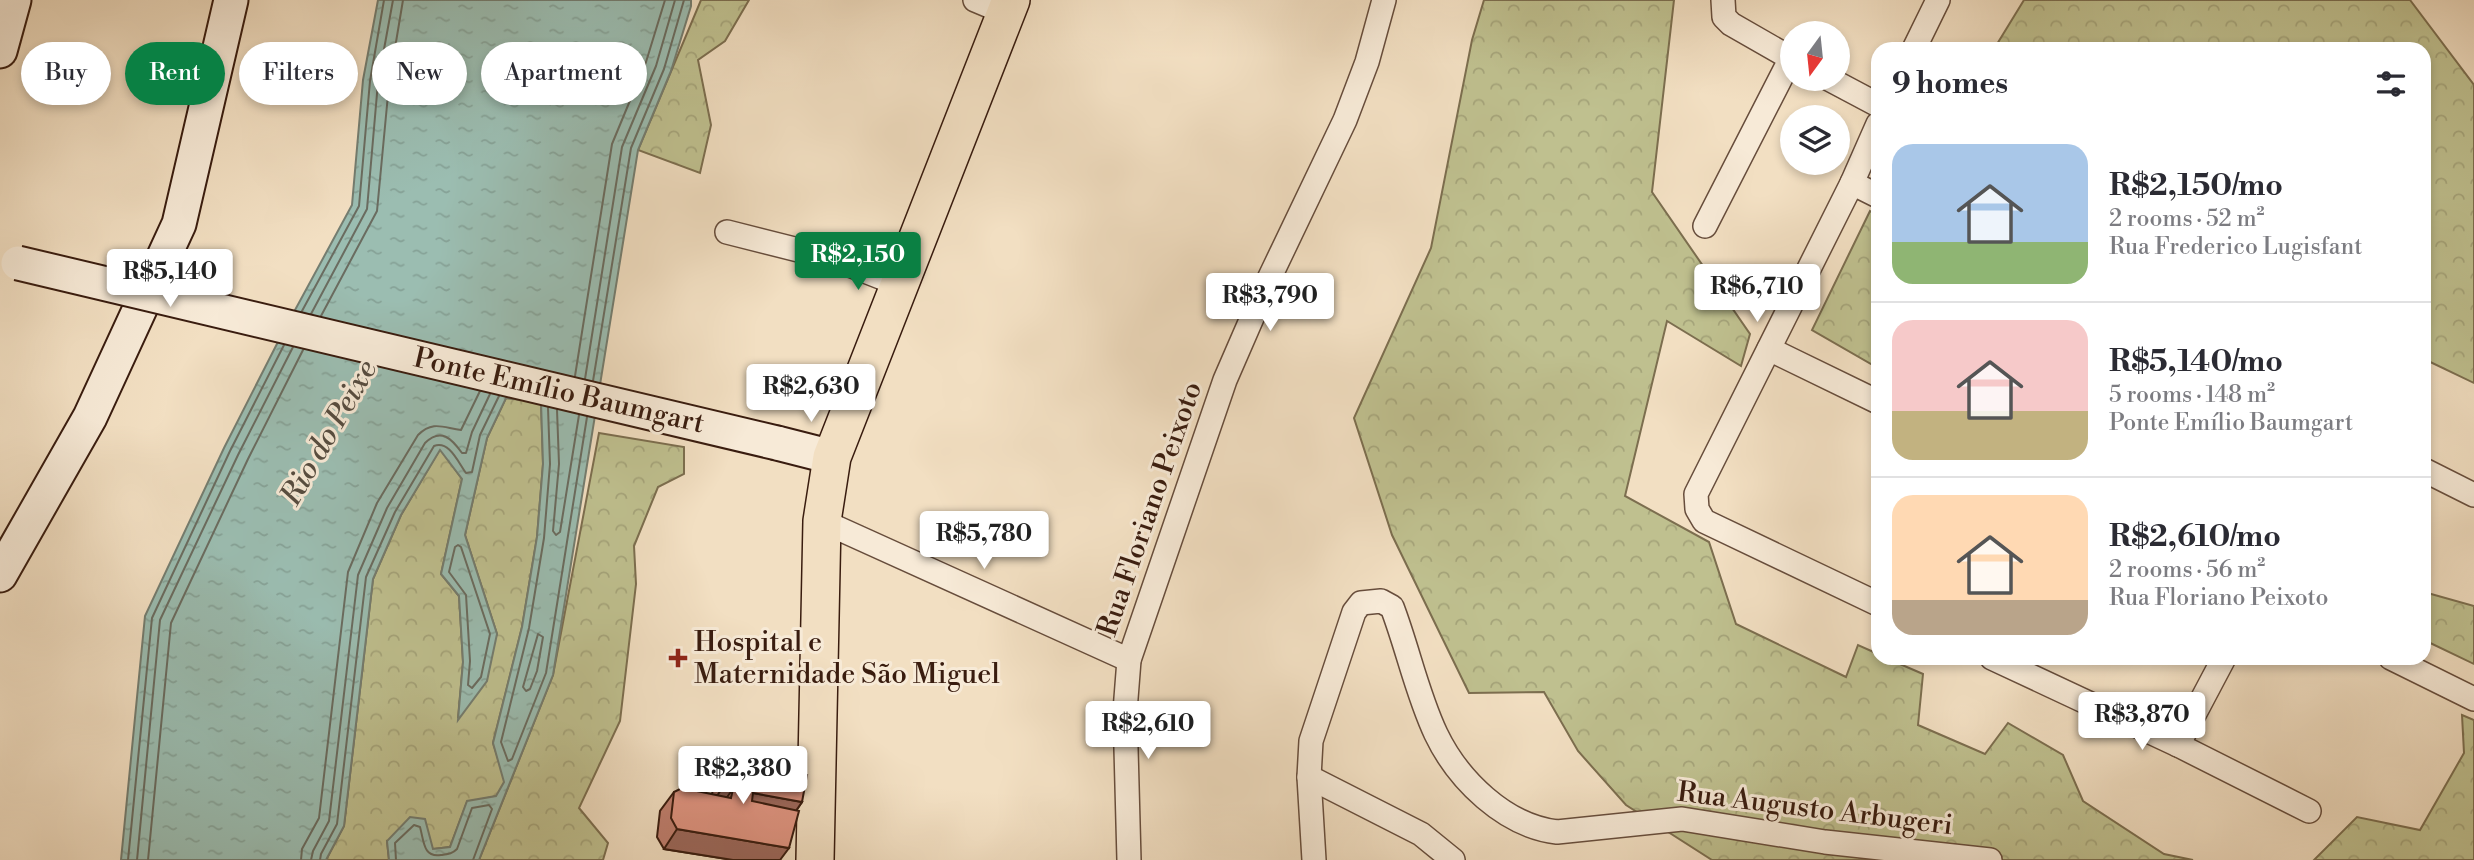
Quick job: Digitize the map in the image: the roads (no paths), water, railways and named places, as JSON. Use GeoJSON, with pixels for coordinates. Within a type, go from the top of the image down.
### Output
{"type":"FeatureCollection","features":[{"type":"Feature","properties":{"kind":"main road"},"geometry":{"type":"LineString","coordinates":[[0,51],[14,0]]}},
{"type":"Feature","properties":{"kind":"main road"},"geometry":{"type":"LineString","coordinates":[[0,575],[90,417],[179,224],[231,0]]}},
{"type":"Feature","properties":{"kind":"main road"},"geometry":{"type":"LineString","coordinates":[[815,860],[822,521],[832,457],[898,284],[997,4]]}},
{"type":"Feature","properties":{"kind":"main road","name":"Ponte Emílio Baumgart"},"geometry":{"type":"LineString","coordinates":[[9,261],[832,457]]}},
{"type":"Feature","properties":{"kind":"street","name":"Rua Floriano Peixoto"},"geometry":{"type":"LineString","coordinates":[[1129,860],[1125,711],[1129,660],[1225,380],[1268,281],[1345,120],[1367,62],[1384,0]]}},
{"type":"Feature","properties":{"kind":"street"},"geometry":{"type":"LineString","coordinates":[[1723,0],[1724,17],[1731,24],[1780,52]]}},
{"type":"Feature","properties":{"kind":"street"},"geometry":{"type":"LineString","coordinates":[[1917,42],[1938,0]]}},
{"type":"Feature","properties":{"kind":"street"},"geometry":{"type":"LineString","coordinates":[[1705,226],[1780,79]]}},
{"type":"Feature","properties":{"kind":"street"},"geometry":{"type":"LineString","coordinates":[[1850,90],[1871,101]]}},
{"type":"Feature","properties":{"kind":"street"},"geometry":{"type":"LineString","coordinates":[[1871,140],[1696,494],[1697,509],[1704,521],[1871,601]]}},
{"type":"Feature","properties":{"kind":"street"},"geometry":{"type":"LineString","coordinates":[[1852,183],[1871,192]]}},
{"type":"Feature","properties":{"kind":"street"},"geometry":{"type":"LineString","coordinates":[[727,232],[834,258],[898,284]]}},
{"type":"Feature","properties":{"kind":"street"},"geometry":{"type":"LineString","coordinates":[[1769,349],[1871,399]]}},
{"type":"Feature","properties":{"kind":"street"},"geometry":{"type":"LineString","coordinates":[[2431,474],[2474,495]]}},
{"type":"Feature","properties":{"kind":"street"},"geometry":{"type":"LineString","coordinates":[[822,521],[1129,660]]}},
{"type":"Feature","properties":{"kind":"street","name":"Rua Augusto Arbugeri"},"geometry":{"type":"LineString","coordinates":[[1314,860],[1309,777],[1311,741],[1354,612],[1361,603],[1381,601],[1392,607],[1429,715],[1448,755],[1492,803],[1524,825],[1557,832],[1682,819],[1825,842],[1990,860]]}},
{"type":"Feature","properties":{"kind":"street"},"geometry":{"type":"LineString","coordinates":[[2008,665],[2309,810]]}},
{"type":"Feature","properties":{"kind":"street"},"geometry":{"type":"LineString","coordinates":[[2178,745],[2220,665]]}},
{"type":"Feature","properties":{"kind":"street"},"geometry":{"type":"LineString","coordinates":[[2405,665],[2474,699]]}},
{"type":"Feature","properties":{"kind":"street"},"geometry":{"type":"LineString","coordinates":[[1309,777],[1420,834],[1453,860]]}},
{"type":"Feature","properties":{"kind":"water","name":"Rio do Peixe"},"geometry":{"type":"Polygon","coordinates":[[[378,0],[691,0],[671,71],[638,150],[553,675],[479,860],[389,860],[387,841],[410,817],[425,819],[433,849],[450,847],[467,801],[496,796],[504,782],[493,743],[522,627],[537,537],[543,464],[541,402],[506,398],[487,438],[465,535],[497,634],[487,681],[458,720],[463,662],[459,596],[441,574],[462,479],[440,450],[401,515],[373,579],[344,826],[326,860],[121,860],[145,616],[224,448],[352,205],[363,80],[378,0]]]}},
{"type":"Feature","properties":{"kind":"place","name":"Hospital e Maternidade São Miguel"},"geometry":{"type":"Point","coordinates":[678,658]}}]}
